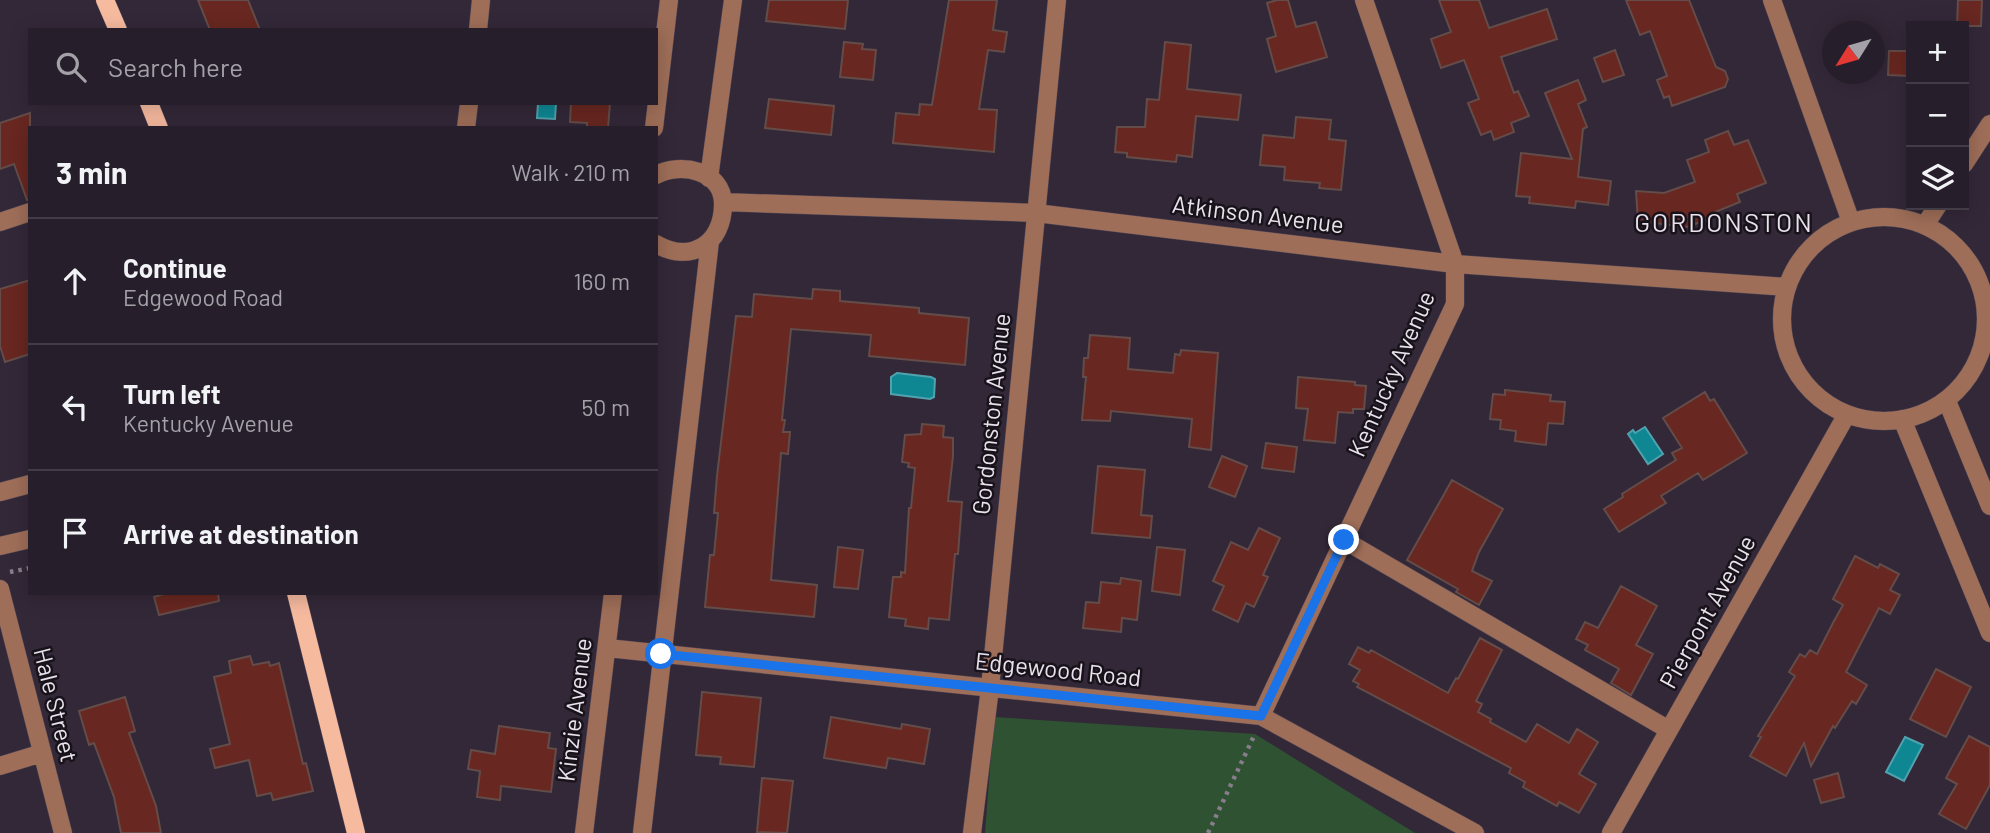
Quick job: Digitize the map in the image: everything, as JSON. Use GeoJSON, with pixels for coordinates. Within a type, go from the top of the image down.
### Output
{"type":"FeatureCollection","features":[{"type":"Feature","properties":{"kind":"main road"},"geometry":{"type":"LineString","coordinates":[[105,0],[117,28]]}},
{"type":"Feature","properties":{"kind":"main road"},"geometry":{"type":"LineString","coordinates":[[150,105],[158,126]]}},
{"type":"Feature","properties":{"kind":"main road"},"geometry":{"type":"LineString","coordinates":[[296,595],[356,833]]}},
{"type":"Feature","properties":{"kind":"street"},"geometry":{"type":"LineString","coordinates":[[478,28],[481,0]]}},
{"type":"Feature","properties":{"kind":"street"},"geometry":{"type":"LineString","coordinates":[[658,94],[669,0]]}},
{"type":"Feature","properties":{"kind":"street"},"geometry":{"type":"LineString","coordinates":[[709,178],[733,0]]}},
{"type":"Feature","properties":{"kind":"street","name":"Gordonston Avenue"},"geometry":{"type":"LineString","coordinates":[[972,833],[990,688],[1057,0]]}},
{"type":"Feature","properties":{"kind":"street","name":"Kentucky Avenue"},"geometry":{"type":"LineString","coordinates":[[1261,716],[1455,304],[1455,264],[1364,0]]}},
{"type":"Feature","properties":{"kind":"street"},"geometry":{"type":"LineString","coordinates":[[1772,0],[1851,222]]}},
{"type":"Feature","properties":{"kind":"street"},"geometry":{"type":"LineString","coordinates":[[466,126],[469,105]]}},
{"type":"Feature","properties":{"kind":"street"},"geometry":{"type":"LineString","coordinates":[[654,126],[657,105]]}},
{"type":"Feature","properties":{"kind":"street"},"geometry":{"type":"LineString","coordinates":[[1969,156],[1990,124]]}},
{"type":"Feature","properties":{"kind":"street"},"geometry":{"type":"LineString","coordinates":[[658,174],[684,167],[698,171],[709,178],[718,189],[723,202],[719,230],[710,241],[698,249],[684,253],[670,251],[658,245]]}},
{"type":"Feature","properties":{"kind":"street","name":"Atkinson Avenue"},"geometry":{"type":"LineString","coordinates":[[723,202],[1036,212],[1455,264],[1787,287]]}},
{"type":"Feature","properties":{"kind":"street"},"geometry":{"type":"LineString","coordinates":[[1924,225],[1934,210]]}},
{"type":"Feature","properties":{"kind":"street"},"geometry":{"type":"LineString","coordinates":[[0,222],[28,213]]}},
{"type":"Feature","properties":{"kind":"street"},"geometry":{"type":"LineString","coordinates":[[1875,217],[1900,218],[1924,225],[1950,241],[1971,264],[1987,301],[1986,353],[1968,379],[1947,401],[1920,415],[1902,419],[1869,420],[1847,414],[1821,399],[1800,376],[1786,348],[1782,317],[1787,287],[1801,259],[1823,236],[1851,222],[1875,217]]}},
{"type":"Feature","properties":{"kind":"street"},"geometry":{"type":"LineString","coordinates":[[642,833],[710,241]]}},
{"type":"Feature","properties":{"kind":"street"},"geometry":{"type":"LineString","coordinates":[[1947,401],[1990,506]]}},
{"type":"Feature","properties":{"kind":"street","name":"Pierpont Avenue"},"geometry":{"type":"LineString","coordinates":[[1611,833],[1847,414]]}},
{"type":"Feature","properties":{"kind":"street"},"geometry":{"type":"LineString","coordinates":[[1902,419],[1990,633]]}},
{"type":"Feature","properties":{"kind":"street"},"geometry":{"type":"LineString","coordinates":[[0,492],[28,485]]}},
{"type":"Feature","properties":{"kind":"street"},"geometry":{"type":"LineString","coordinates":[[0,546],[28,539]]}},
{"type":"Feature","properties":{"kind":"street"},"geometry":{"type":"LineString","coordinates":[[1344,540],[1669,730]]}},
{"type":"Feature","properties":{"kind":"street","name":"Hale Street"},"geometry":{"type":"LineString","coordinates":[[0,589],[64,833]]}},
{"type":"Feature","properties":{"kind":"street","name":"Kinzie Avenue"},"geometry":{"type":"LineString","coordinates":[[584,833],[612,595]]}},
{"type":"Feature","properties":{"kind":"street","name":"Edgewood Road"},"geometry":{"type":"LineString","coordinates":[[607,648],[1261,716],[1475,833]]}},
{"type":"Feature","properties":{"kind":"street"},"geometry":{"type":"LineString","coordinates":[[0,766],[42,753]]}},
{"type":"Feature","properties":{"kind":"path"},"geometry":{"type":"LineString","coordinates":[[1208,833],[1255,734]]}},
{"type":"Feature","properties":{"kind":"green space"},"geometry":{"type":"Polygon","coordinates":[[[994,717],[1255,734],[1415,833],[985,833],[994,717]]]}},
{"type":"Feature","properties":{"kind":"water"},"geometry":{"type":"Polygon","coordinates":[[[538,105],[556,105],[555,119],[537,118],[538,105]]]}},
{"type":"Feature","properties":{"kind":"water"},"geometry":{"type":"Polygon","coordinates":[[[897,373],[935,379],[934,397],[930,399],[891,394],[891,377],[897,373]]]}},
{"type":"Feature","properties":{"kind":"water"},"geometry":{"type":"Polygon","coordinates":[[[1645,427],[1663,454],[1648,464],[1628,434],[1645,427]]]}},
{"type":"Feature","properties":{"kind":"water"},"geometry":{"type":"Polygon","coordinates":[[[1905,737],[1923,745],[1904,781],[1886,772],[1905,737]]]}},
{"type":"Feature","properties":{"kind":"building"},"geometry":{"type":"Polygon","coordinates":[[[198,0],[248,0],[259,28],[209,28],[198,0]]]}},
{"type":"Feature","properties":{"kind":"building"},"geometry":{"type":"Polygon","coordinates":[[[769,0],[848,0],[845,29],[766,21],[769,0]]]}},
{"type":"Feature","properties":{"kind":"building"},"geometry":{"type":"Polygon","coordinates":[[[949,0],[997,0],[993,30],[1007,32],[1004,52],[988,50],[979,109],[997,110],[994,152],[893,143],[896,113],[919,115],[920,104],[932,105],[949,0]]]}},
{"type":"Feature","properties":{"kind":"building"},"geometry":{"type":"Polygon","coordinates":[[[1288,0],[1296,27],[1316,22],[1327,57],[1276,72],[1267,39],[1276,36],[1267,3],[1288,0]]]}},
{"type":"Feature","properties":{"kind":"building"},"geometry":{"type":"Polygon","coordinates":[[[1439,0],[1479,0],[1489,28],[1547,9],[1557,39],[1501,57],[1514,93],[1518,91],[1529,116],[1511,123],[1514,132],[1494,140],[1491,131],[1481,135],[1468,103],[1479,99],[1464,60],[1441,68],[1431,39],[1451,32],[1439,0]]]}},
{"type":"Feature","properties":{"kind":"building"},"geometry":{"type":"Polygon","coordinates":[[[1626,0],[1689,0],[1716,67],[1725,71],[1728,79],[1725,87],[1672,106],[1669,96],[1664,98],[1657,80],[1667,76],[1650,31],[1640,35],[1626,0]]]}},
{"type":"Feature","properties":{"kind":"building"},"geometry":{"type":"Polygon","coordinates":[[[1958,0],[1982,0],[1981,26],[1969,26],[1969,21],[1957,21],[1958,0]]]}},
{"type":"Feature","properties":{"kind":"building"},"geometry":{"type":"Polygon","coordinates":[[[844,42],[863,44],[862,49],[876,50],[873,80],[840,77],[844,42]]]}},
{"type":"Feature","properties":{"kind":"building"},"geometry":{"type":"Polygon","coordinates":[[[1165,42],[1191,45],[1187,89],[1241,95],[1238,120],[1196,116],[1192,157],[1177,155],[1176,162],[1127,157],[1127,153],[1115,152],[1117,127],[1145,127],[1147,99],[1159,100],[1165,42]]]}},
{"type":"Feature","properties":{"kind":"building"},"geometry":{"type":"Polygon","coordinates":[[[1615,50],[1624,75],[1603,82],[1594,58],[1615,50]]]}},
{"type":"Feature","properties":{"kind":"building"},"geometry":{"type":"Polygon","coordinates":[[[1889,51],[1906,51],[1906,76],[1888,75],[1889,51]]]}},
{"type":"Feature","properties":{"kind":"building"},"geometry":{"type":"Polygon","coordinates":[[[1578,80],[1586,100],[1578,104],[1587,127],[1583,129],[1578,177],[1611,181],[1608,205],[1576,201],[1575,208],[1529,203],[1530,197],[1516,196],[1521,153],[1572,159],[1545,93],[1578,80]]]}},
{"type":"Feature","properties":{"kind":"building"},"geometry":{"type":"Polygon","coordinates":[[[769,99],[834,106],[831,135],[765,128],[769,99]]]}},
{"type":"Feature","properties":{"kind":"building"},"geometry":{"type":"Polygon","coordinates":[[[571,105],[610,105],[608,126],[587,126],[587,123],[570,122],[571,105]]]}},
{"type":"Feature","properties":{"kind":"building"},"geometry":{"type":"Polygon","coordinates":[[[30,113],[28,200],[14,164],[0,169],[0,123],[30,113]]]}},
{"type":"Feature","properties":{"kind":"building"},"geometry":{"type":"Polygon","coordinates":[[[1296,117],[1331,120],[1329,139],[1346,141],[1341,190],[1319,188],[1320,183],[1284,180],[1285,167],[1260,165],[1263,135],[1294,138],[1296,117]]]}},
{"type":"Feature","properties":{"kind":"building"},"geometry":{"type":"Polygon","coordinates":[[[1728,131],[1734,145],[1748,140],[1766,183],[1737,194],[1740,202],[1715,212],[1717,216],[1687,227],[1638,221],[1636,191],[1664,193],[1695,182],[1687,160],[1709,152],[1705,140],[1728,131]]]}},
{"type":"Feature","properties":{"kind":"building"},"geometry":{"type":"Polygon","coordinates":[[[28,281],[28,355],[5,362],[0,346],[0,289],[28,281]]]}},
{"type":"Feature","properties":{"kind":"building"},"geometry":{"type":"Polygon","coordinates":[[[813,289],[840,291],[840,301],[919,308],[919,313],[969,318],[965,365],[869,356],[871,335],[791,329],[782,420],[785,420],[783,432],[790,432],[788,454],[781,453],[771,580],[817,585],[814,617],[705,607],[710,555],[714,555],[718,513],[714,513],[717,476],[736,316],[752,317],[754,294],[812,299],[813,289]]]}},
{"type":"Feature","properties":{"kind":"building"},"geometry":{"type":"Polygon","coordinates":[[[1090,335],[1130,338],[1128,369],[1173,373],[1175,354],[1180,355],[1181,350],[1218,353],[1211,450],[1189,447],[1192,419],[1111,411],[1110,421],[1082,420],[1086,377],[1083,377],[1084,358],[1088,358],[1090,335]]]}},
{"type":"Feature","properties":{"kind":"building"},"geometry":{"type":"Polygon","coordinates":[[[1298,377],[1355,382],[1355,385],[1366,386],[1364,409],[1353,409],[1353,413],[1338,412],[1335,443],[1304,440],[1308,409],[1296,408],[1298,377]]]}},
{"type":"Feature","properties":{"kind":"building"},"geometry":{"type":"Polygon","coordinates":[[[1505,390],[1551,395],[1550,401],[1565,402],[1563,424],[1548,423],[1546,445],[1515,441],[1516,431],[1500,429],[1501,420],[1490,419],[1493,394],[1505,395],[1505,390]]]}},
{"type":"Feature","properties":{"kind":"building"},"geometry":{"type":"Polygon","coordinates":[[[1705,392],[1710,401],[1714,399],[1747,453],[1703,480],[1698,473],[1661,496],[1666,503],[1619,532],[1604,509],[1623,497],[1622,494],[1676,460],[1672,453],[1682,448],[1663,418],[1705,392]]]}},
{"type":"Feature","properties":{"kind":"building"},"geometry":{"type":"Polygon","coordinates":[[[922,424],[944,426],[943,437],[953,438],[948,501],[962,502],[949,620],[929,618],[928,629],[905,626],[906,619],[889,617],[893,577],[901,577],[901,572],[905,573],[909,508],[915,468],[902,462],[905,435],[921,434],[922,424]]]}},
{"type":"Feature","properties":{"kind":"building"},"geometry":{"type":"Polygon","coordinates":[[[1266,443],[1297,447],[1294,472],[1262,468],[1266,443]]]}},
{"type":"Feature","properties":{"kind":"building"},"geometry":{"type":"Polygon","coordinates":[[[1222,456],[1247,466],[1235,497],[1209,487],[1222,456]]]}},
{"type":"Feature","properties":{"kind":"building"},"geometry":{"type":"Polygon","coordinates":[[[1098,466],[1145,470],[1141,515],[1152,516],[1150,538],[1092,533],[1098,466]]]}},
{"type":"Feature","properties":{"kind":"building"},"geometry":{"type":"Polygon","coordinates":[[[1452,480],[1503,509],[1479,552],[1472,571],[1492,581],[1479,605],[1456,592],[1458,589],[1407,560],[1452,480]]]}},
{"type":"Feature","properties":{"kind":"building"},"geometry":{"type":"Polygon","coordinates":[[[1259,528],[1280,538],[1263,575],[1268,577],[1254,607],[1246,603],[1238,622],[1213,610],[1224,586],[1213,581],[1231,542],[1248,550],[1259,528]]]}},
{"type":"Feature","properties":{"kind":"building"},"geometry":{"type":"Polygon","coordinates":[[[838,547],[863,550],[858,589],[834,587],[838,547]]]}},
{"type":"Feature","properties":{"kind":"building"},"geometry":{"type":"Polygon","coordinates":[[[1157,547],[1185,550],[1180,595],[1152,591],[1157,547]]]}},
{"type":"Feature","properties":{"kind":"building"},"geometry":{"type":"Polygon","coordinates":[[[1855,556],[1878,568],[1880,564],[1899,574],[1890,590],[1900,595],[1890,614],[1879,608],[1846,672],[1867,685],[1856,704],[1852,701],[1835,728],[1833,726],[1811,766],[1804,743],[1786,776],[1750,756],[1761,737],[1758,736],[1795,676],[1789,672],[1800,654],[1805,657],[1810,650],[1817,654],[1843,605],[1833,599],[1855,556]]]}},
{"type":"Feature","properties":{"kind":"building"},"geometry":{"type":"Polygon","coordinates":[[[1121,578],[1141,581],[1137,620],[1122,618],[1121,632],[1083,628],[1086,602],[1099,603],[1101,582],[1120,584],[1121,578]]]}},
{"type":"Feature","properties":{"kind":"building"},"geometry":{"type":"Polygon","coordinates":[[[1621,586],[1657,606],[1636,645],[1653,654],[1631,695],[1611,683],[1619,669],[1585,650],[1588,645],[1576,639],[1585,622],[1598,628],[1621,586]]]}},
{"type":"Feature","properties":{"kind":"building"},"geometry":{"type":"Polygon","coordinates":[[[218,595],[219,601],[159,615],[154,597],[218,595]]]}},
{"type":"Feature","properties":{"kind":"building"},"geometry":{"type":"Polygon","coordinates":[[[1480,638],[1502,650],[1476,701],[1482,704],[1478,712],[1491,719],[1490,722],[1526,742],[1537,724],[1569,743],[1577,729],[1598,742],[1579,774],[1596,784],[1579,813],[1559,802],[1557,806],[1523,787],[1525,782],[1509,773],[1511,768],[1357,687],[1359,684],[1353,681],[1360,670],[1349,664],[1358,647],[1369,653],[1371,650],[1448,693],[1480,638]]]}},
{"type":"Feature","properties":{"kind":"building"},"geometry":{"type":"Polygon","coordinates":[[[250,656],[253,665],[269,662],[270,666],[279,663],[303,764],[306,763],[313,791],[273,800],[271,793],[257,796],[249,760],[215,768],[210,749],[230,744],[214,677],[231,673],[229,661],[250,656]]]}},
{"type":"Feature","properties":{"kind":"building"},"geometry":{"type":"Polygon","coordinates":[[[1936,669],[1971,687],[1946,737],[1910,719],[1936,669]]]}},
{"type":"Feature","properties":{"kind":"building"},"geometry":{"type":"Polygon","coordinates":[[[702,692],[761,698],[754,767],[720,764],[721,757],[696,755],[702,692]]]}},
{"type":"Feature","properties":{"kind":"building"},"geometry":{"type":"Polygon","coordinates":[[[125,697],[135,731],[129,733],[156,806],[161,833],[121,833],[114,797],[94,743],[89,745],[79,711],[125,697]]]}},
{"type":"Feature","properties":{"kind":"building"},"geometry":{"type":"Polygon","coordinates":[[[831,717],[901,729],[902,724],[930,729],[924,764],[888,758],[886,768],[824,758],[831,717]]]}},
{"type":"Feature","properties":{"kind":"building"},"geometry":{"type":"Polygon","coordinates":[[[499,726],[550,733],[548,748],[556,749],[551,792],[501,786],[500,800],[477,797],[480,771],[468,769],[471,750],[495,754],[499,726]]]}},
{"type":"Feature","properties":{"kind":"building"},"geometry":{"type":"Polygon","coordinates":[[[1969,736],[1990,747],[1990,785],[1966,829],[1939,814],[1957,784],[1946,778],[1969,736]]]}},
{"type":"Feature","properties":{"kind":"building"},"geometry":{"type":"Polygon","coordinates":[[[1838,773],[1844,797],[1821,803],[1814,780],[1838,773]]]}},
{"type":"Feature","properties":{"kind":"building"},"geometry":{"type":"Polygon","coordinates":[[[762,778],[793,781],[787,833],[757,832],[762,778]]]}},
{"type":"Feature","properties":{"kind":"district","name":"GORDONSTON"},"geometry":{"type":"Point","coordinates":[1724,223]}},
{"type":"Feature","properties":{"kind":"route"},"geometry":{"type":"LineString","coordinates":[[661,654],[1261,716],[1344,540]]}}]}
